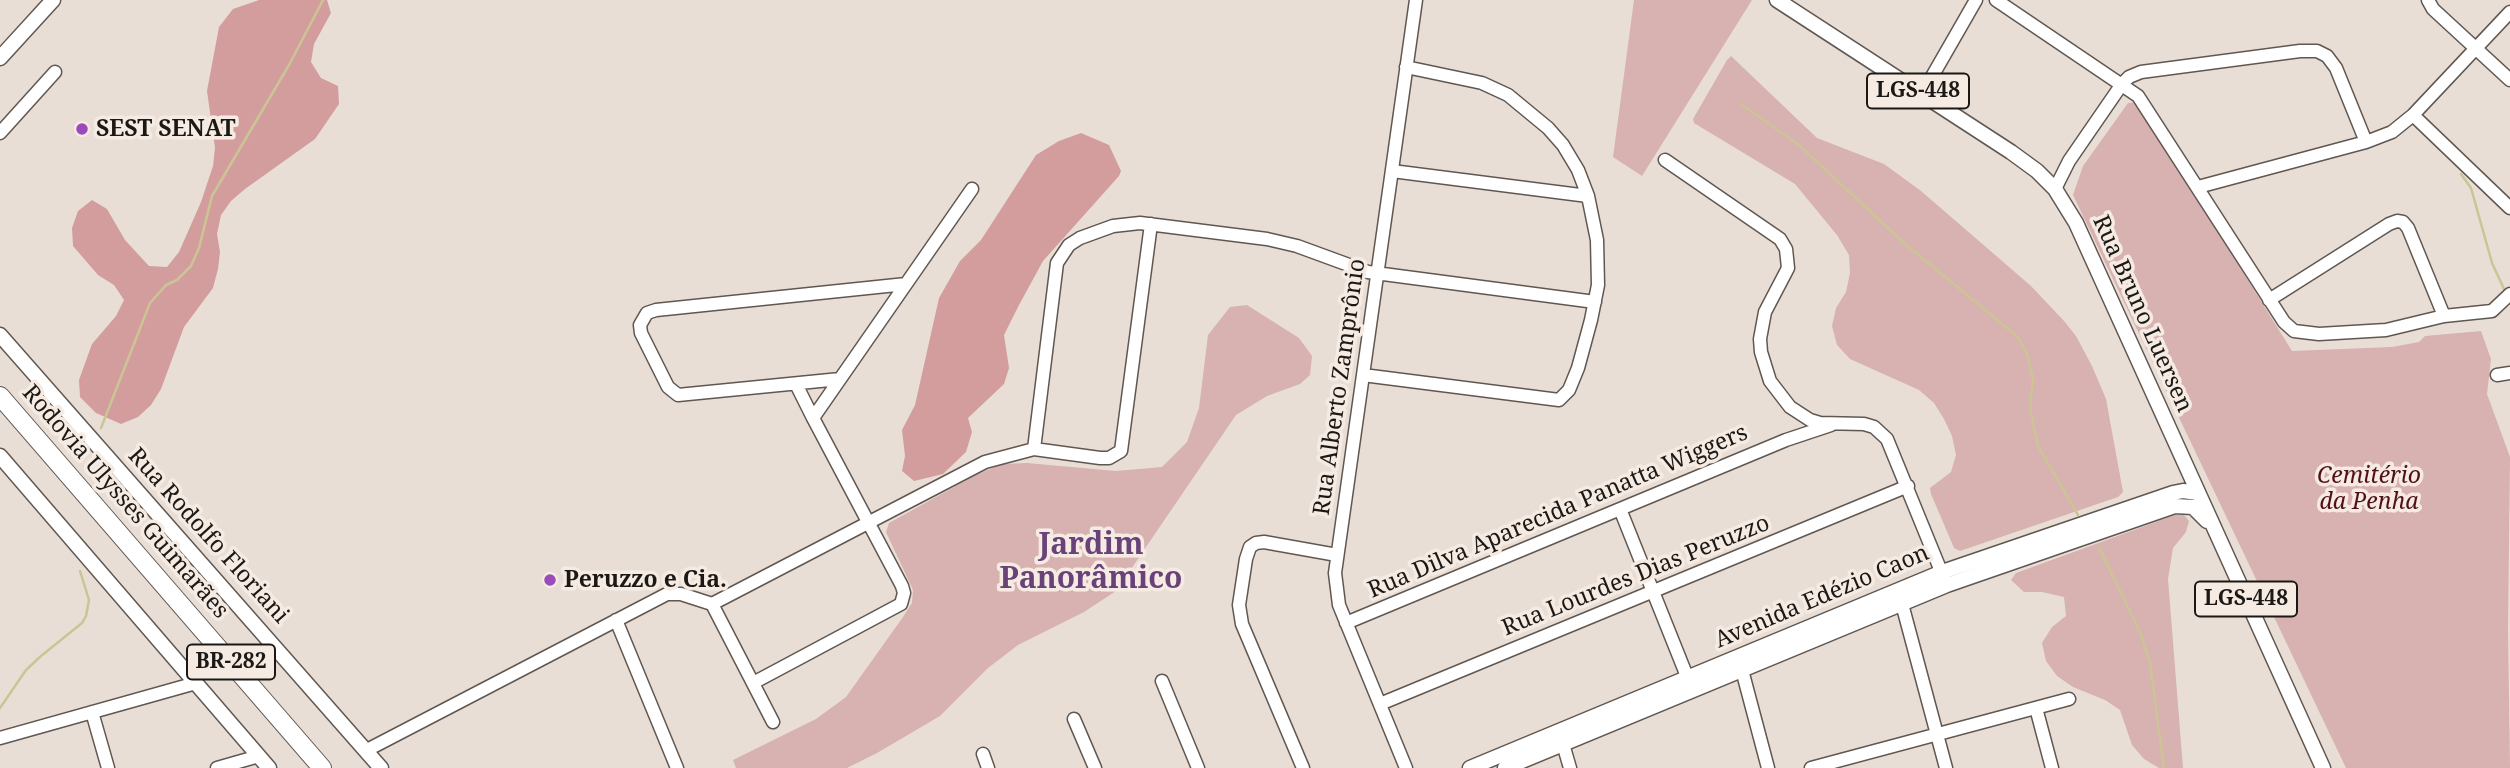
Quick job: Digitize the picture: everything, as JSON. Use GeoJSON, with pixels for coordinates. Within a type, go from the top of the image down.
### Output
{"type":"FeatureCollection","features":[{"type":"Feature","properties":{"kind":"highway","name":"Rodovia Ulysses Guimarães"},"geometry":{"type":"LineString","coordinates":[[0,396],[323,768]]}},
{"type":"Feature","properties":{"kind":"main road"},"geometry":{"type":"LineString","coordinates":[[0,58],[53,0]]}},
{"type":"Feature","properties":{"kind":"main road","name":"Rua Bruno Luersen"},"geometry":{"type":"LineString","coordinates":[[1777,0],[2025,161],[2056,189],[2076,223],[2323,768]]}},
{"type":"Feature","properties":{"kind":"main road","name":"Rua Rodolfo Floriani"},"geometry":{"type":"LineString","coordinates":[[0,335],[382,768]]}},
{"type":"Feature","properties":{"kind":"main road"},"geometry":{"type":"LineString","coordinates":[[0,456],[269,768]]}},
{"type":"Feature","properties":{"kind":"main road"},"geometry":{"type":"LineString","coordinates":[[2173,493],[2182,486],[2186,467]]}},
{"type":"Feature","properties":{"kind":"main road","name":"Avenida Edézio Caon"},"geometry":{"type":"LineString","coordinates":[[1470,768],[1690,684],[1945,578],[2173,493],[2198,493]]}},
{"type":"Feature","properties":{"kind":"main road","name":"Avenida Edézio Caon"},"geometry":{"type":"LineString","coordinates":[[1505,768],[1563,744],[1690,684],[1742,670],[1902,604],[1945,578],[2175,506],[2193,507],[2213,527]]}},
{"type":"Feature","properties":{"kind":"street","name":"Rua Alberto Zamprônio"},"geometry":{"type":"LineString","coordinates":[[1406,768],[1336,596],[1335,572],[1416,0]]}},
{"type":"Feature","properties":{"kind":"street"},"geometry":{"type":"LineString","coordinates":[[1922,94],[1976,0]]}},
{"type":"Feature","properties":{"kind":"street"},"geometry":{"type":"LineString","coordinates":[[1996,0],[2132,90],[2144,104],[2284,323],[2294,331],[2319,334],[2364,333],[2444,316],[2483,313],[2498,307],[2510,294]]}},
{"type":"Feature","properties":{"kind":"street"},"geometry":{"type":"LineString","coordinates":[[2428,0],[2433,9],[2510,80]]}},
{"type":"Feature","properties":{"kind":"street"},"geometry":{"type":"LineString","coordinates":[[2198,187],[2366,142],[2392,132],[2413,116],[2510,12]]}},
{"type":"Feature","properties":{"kind":"street"},"geometry":{"type":"LineString","coordinates":[[2056,189],[2069,161],[2122,85],[2129,77],[2141,72],[2317,51],[2327,56],[2342,82],[2366,142]]}},
{"type":"Feature","properties":{"kind":"street"},"geometry":{"type":"LineString","coordinates":[[1363,375],[1559,400],[1569,390],[1578,368],[1595,302],[1599,264],[1597,240],[1588,196],[1578,170],[1563,145],[1518,102],[1482,83],[1406,67]]}},
{"type":"Feature","properties":{"kind":"street"},"geometry":{"type":"LineString","coordinates":[[0,133],[55,72]]}},
{"type":"Feature","properties":{"kind":"street"},"geometry":{"type":"LineString","coordinates":[[2413,116],[2510,208]]}},
{"type":"Feature","properties":{"kind":"street"},"geometry":{"type":"LineString","coordinates":[[1665,160],[1780,239],[1786,249],[1788,268],[1765,312],[1760,339],[1770,381],[1779,394],[1803,416],[1820,423],[1864,424],[1881,432],[1892,449],[1945,578]]}},
{"type":"Feature","properties":{"kind":"street"},"geometry":{"type":"LineString","coordinates":[[1392,171],[1588,196]]}},
{"type":"Feature","properties":{"kind":"street"},"geometry":{"type":"LineString","coordinates":[[813,418],[972,189]]}},
{"type":"Feature","properties":{"kind":"street"},"geometry":{"type":"LineString","coordinates":[[2269,300],[2397,221],[2403,222],[2408,228],[2444,316]]}},
{"type":"Feature","properties":{"kind":"street"},"geometry":{"type":"LineString","coordinates":[[1034,449],[1055,275],[1062,254],[1069,245],[1089,234],[1127,223],[1276,240],[1377,273],[1595,302]]}},
{"type":"Feature","properties":{"kind":"street"},"geometry":{"type":"LineString","coordinates":[[712,604],[985,462],[1034,449],[1100,458],[1116,455],[1121,451],[1151,224]]}},
{"type":"Feature","properties":{"kind":"street"},"geometry":{"type":"LineString","coordinates":[[840,379],[681,395],[674,393],[668,387],[641,333],[643,318],[656,310],[906,284]]}},
{"type":"Feature","properties":{"kind":"street"},"geometry":{"type":"LineString","coordinates":[[753,683],[901,604],[904,593],[796,384]]}},
{"type":"Feature","properties":{"kind":"street"},"geometry":{"type":"LineString","coordinates":[[1786,440],[1798,427],[1803,416]]}},
{"type":"Feature","properties":{"kind":"street","name":"Rua Dilva Aparecida Panatta Wiggers"},"geometry":{"type":"LineString","coordinates":[[1346,622],[1786,440],[1835,424]]}},
{"type":"Feature","properties":{"kind":"street","name":"Rua Lourdes Dias Peruzzo"},"geometry":{"type":"LineString","coordinates":[[1380,704],[1908,486]]}},
{"type":"Feature","properties":{"kind":"street"},"geometry":{"type":"LineString","coordinates":[[1620,509],[1690,684]]}},
{"type":"Feature","properties":{"kind":"street"},"geometry":{"type":"LineString","coordinates":[[1303,768],[1239,614],[1246,559],[1250,547],[1264,542],[1337,555]]}},
{"type":"Feature","properties":{"kind":"street"},"geometry":{"type":"LineString","coordinates":[[367,750],[667,594],[681,594],[712,604],[773,722]]}},
{"type":"Feature","properties":{"kind":"street"},"geometry":{"type":"LineString","coordinates":[[1902,604],[1946,768]]}},
{"type":"Feature","properties":{"kind":"street"},"geometry":{"type":"LineString","coordinates":[[616,620],[677,768]]}},
{"type":"Feature","properties":{"kind":"street"},"geometry":{"type":"LineString","coordinates":[[1742,670],[1768,768]]}},
{"type":"Feature","properties":{"kind":"street"},"geometry":{"type":"LineString","coordinates":[[1162,681],[1198,768]]}},
{"type":"Feature","properties":{"kind":"street"},"geometry":{"type":"LineString","coordinates":[[0,738],[196,683]]}},
{"type":"Feature","properties":{"kind":"street"},"geometry":{"type":"LineString","coordinates":[[1811,768],[2069,699]]}},
{"type":"Feature","properties":{"kind":"street"},"geometry":{"type":"LineString","coordinates":[[2036,708],[2052,768]]}},
{"type":"Feature","properties":{"kind":"street"},"geometry":{"type":"LineString","coordinates":[[92,712],[108,768]]}},
{"type":"Feature","properties":{"kind":"street"},"geometry":{"type":"LineString","coordinates":[[1074,719],[1095,768]]}},
{"type":"Feature","properties":{"kind":"street"},"geometry":{"type":"LineString","coordinates":[[1563,744],[1570,768]]}},
{"type":"Feature","properties":{"kind":"street"},"geometry":{"type":"LineString","coordinates":[[983,754],[988,768]]}},
{"type":"Feature","properties":{"kind":"street"},"geometry":{"type":"LineString","coordinates":[[217,768],[259,756]]}},
{"type":"Feature","properties":{"kind":"green space"},"geometry":{"type":"Polygon","coordinates":[[[1634,0],[1752,0],[1642,176],[1613,157],[1634,0]]]}},
{"type":"Feature","properties":{"kind":"green space"},"geometry":{"type":"Polygon","coordinates":[[[1731,56],[1817,138],[1884,164],[1921,191],[2031,286],[2064,321],[2076,336],[2106,399],[2123,492],[2118,497],[1960,551],[1954,548],[1930,488],[1951,472],[1956,455],[1952,436],[1944,419],[1934,403],[1919,390],[1850,359],[1837,345],[1832,326],[1836,308],[1846,292],[1850,273],[1849,255],[1837,235],[1795,184],[1694,123],[1693,119],[1731,56]]]}},
{"type":"Feature","properties":{"kind":"green space","name":"Cemitério da Penha"},"geometry":{"type":"Polygon","coordinates":[[[2137,102],[2292,351],[2392,347],[2419,342],[2425,336],[2481,331],[2491,359],[2487,394],[2510,457],[2510,768],[2346,768],[2073,195],[2083,166],[2128,103],[2137,102]]]}},
{"type":"Feature","properties":{"kind":"green space"},"geometry":{"type":"Polygon","coordinates":[[[1247,305],[1299,338],[1312,356],[1310,375],[1300,384],[1267,396],[1236,415],[1116,591],[1084,612],[1018,645],[988,668],[940,716],[847,768],[736,768],[733,760],[816,719],[846,697],[912,603],[913,590],[886,532],[889,523],[1001,464],[1027,463],[1116,471],[1162,467],[1187,442],[1199,408],[1208,335],[1230,307],[1247,305]]]}},
{"type":"Feature","properties":{"kind":"green space"},"geometry":{"type":"Polygon","coordinates":[[[2175,515],[2184,515],[2189,521],[2186,532],[2173,548],[2168,579],[2183,768],[2159,768],[2144,759],[2132,745],[2120,710],[2105,700],[2073,687],[2057,676],[2046,661],[2042,643],[2052,627],[2066,616],[2064,597],[2042,592],[2024,592],[2011,580],[2016,573],[2175,515]]]}},
{"type":"Feature","properties":{"kind":"shaded area"},"geometry":{"type":"Polygon","coordinates":[[[259,0],[327,0],[331,13],[314,44],[311,62],[321,78],[338,86],[339,104],[315,139],[245,189],[231,201],[221,215],[217,234],[220,252],[213,288],[184,327],[161,389],[151,405],[138,417],[121,424],[96,413],[80,397],[79,380],[92,344],[116,316],[124,300],[114,285],[98,275],[73,246],[72,228],[78,211],[92,200],[107,209],[125,240],[149,266],[167,267],[179,252],[213,166],[215,148],[207,91],[219,27],[233,9],[259,0]]]}},
{"type":"Feature","properties":{"kind":"shaded area"},"geometry":{"type":"Polygon","coordinates":[[[1081,133],[1109,145],[1121,171],[1119,176],[1043,261],[1004,335],[1009,368],[1004,384],[968,418],[972,432],[966,452],[943,474],[914,481],[902,471],[905,456],[902,430],[915,405],[939,298],[960,261],[981,240],[1036,155],[1059,141],[1081,133]]]}},
{"type":"Feature","properties":{"kind":"waterway"},"geometry":{"type":"LineString","coordinates":[[101,428],[150,303],[166,285],[177,280],[191,266],[199,248],[212,196],[289,65],[323,0]]}},
{"type":"Feature","properties":{"kind":"waterway"},"geometry":{"type":"LineString","coordinates":[[1741,104],[1800,146],[1904,243],[2018,337],[2027,354],[2033,378],[2030,408],[2038,446],[2078,515]]}},
{"type":"Feature","properties":{"kind":"waterway"},"geometry":{"type":"LineString","coordinates":[[2461,174],[2471,188],[2492,263],[2504,289]]}},
{"type":"Feature","properties":{"kind":"waterway"},"geometry":{"type":"LineString","coordinates":[[2099,547],[2140,632],[2150,663],[2164,768]]}},
{"type":"Feature","properties":{"kind":"waterway"},"geometry":{"type":"LineString","coordinates":[[0,708],[26,670],[82,623],[89,600],[80,571]]}},
{"type":"Feature","properties":{"kind":"place","name":"SEST SENAT"},"geometry":{"type":"Point","coordinates":[82,129]}},
{"type":"Feature","properties":{"kind":"place","name":"Peruzzo e Cia."},"geometry":{"type":"Point","coordinates":[550,580]}},
{"type":"Feature","properties":{"kind":"district","name":"Jardim Panorâmico"},"geometry":{"type":"Point","coordinates":[1091,562]}}]}
